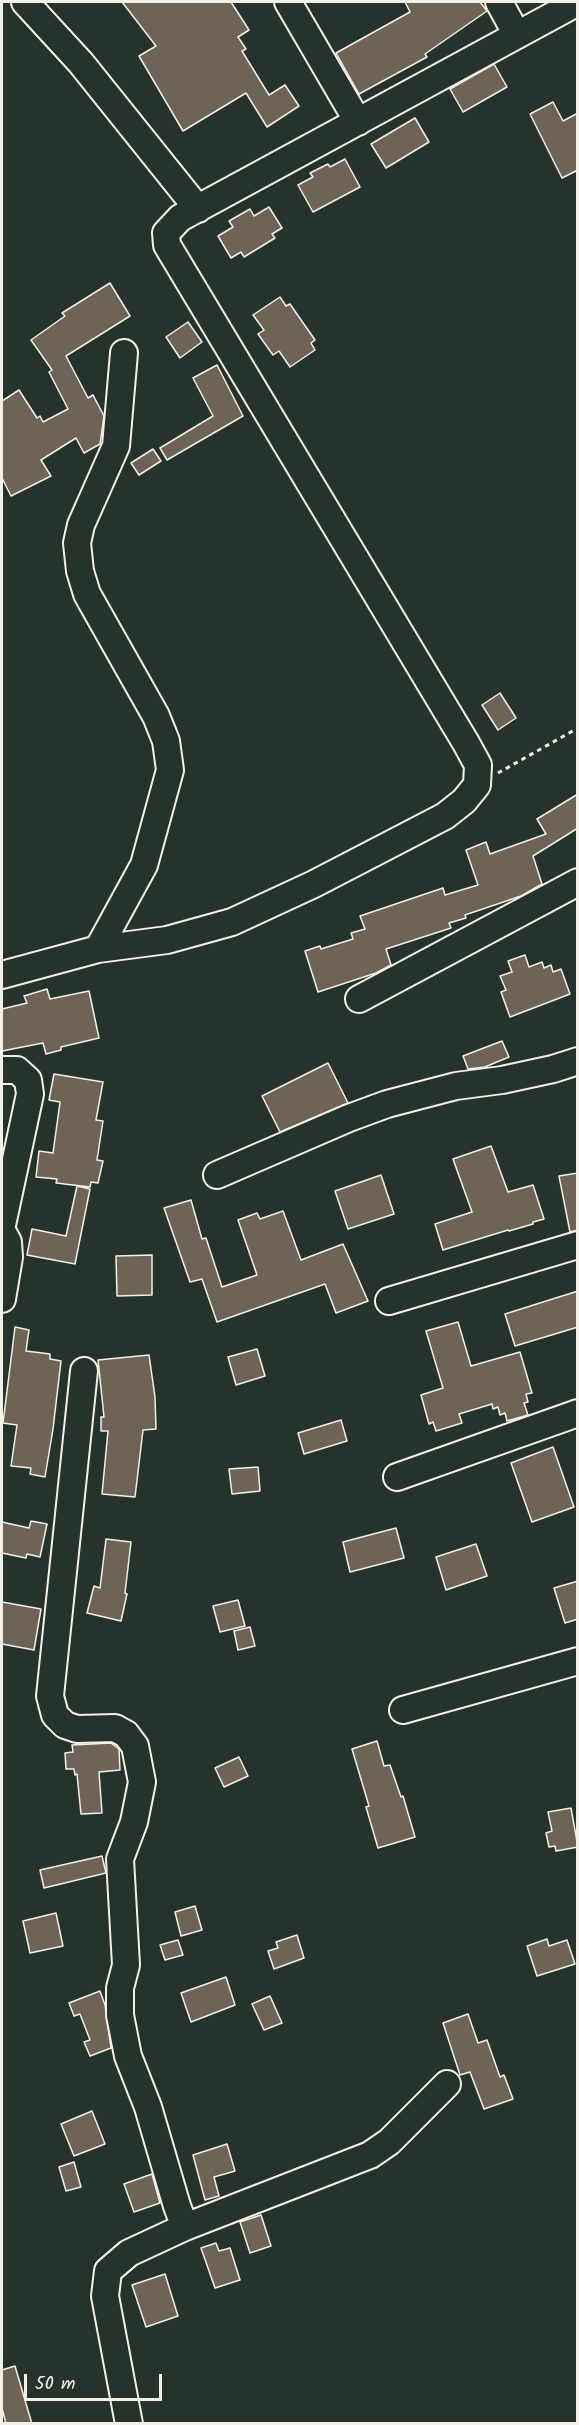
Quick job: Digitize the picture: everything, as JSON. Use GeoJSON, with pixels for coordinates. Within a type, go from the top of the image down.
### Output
{"type":"FeatureCollection","features":[{"type":"Feature","properties":{"kind":"street"},"geometry":{"type":"LineString","coordinates":[[27,2],[81,63],[198,209]]}},
{"type":"Feature","properties":{"kind":"street"},"geometry":{"type":"LineString","coordinates":[[288,2],[358,122]]}},
{"type":"Feature","properties":{"kind":"street"},"geometry":{"type":"LineString","coordinates":[[499,2],[518,35]]}},
{"type":"Feature","properties":{"kind":"street"},"geometry":{"type":"LineString","coordinates":[[2,975],[98,949],[167,940],[232,922],[314,884],[445,816],[464,801],[477,785],[478,765],[466,743],[167,245],[166,232],[180,218],[578,2]]}},
{"type":"Feature","properties":{"kind":"street"},"geometry":{"type":"LineString","coordinates":[[98,949],[144,865],[170,770],[166,741],[156,716],[87,594],[80,571],[77,543],[81,525],[116,446],[124,353]]}},
{"type":"Feature","properties":{"kind":"street"},"geometry":{"type":"LineString","coordinates":[[358,999],[578,882]]}},
{"type":"Feature","properties":{"kind":"street"},"geometry":{"type":"LineString","coordinates":[[217,1175],[387,1104],[456,1086],[502,1080],[578,1061]]}},
{"type":"Feature","properties":{"kind":"street"},"geometry":{"type":"LineString","coordinates":[[2,1070],[17,1070],[28,1080],[30,1094],[2,1225]]}},
{"type":"Feature","properties":{"kind":"street"},"geometry":{"type":"LineString","coordinates":[[2,1231],[8,1242],[9,1257],[2,1299]]}},
{"type":"Feature","properties":{"kind":"street"},"geometry":{"type":"LineString","coordinates":[[389,1301],[578,1245]]}},
{"type":"Feature","properties":{"kind":"street"},"geometry":{"type":"LineString","coordinates":[[84,1371],[50,1696],[56,1715],[65,1725],[77,1729],[114,1728],[126,1734],[135,1746],[142,1782],[134,1822],[120,1859],[126,1965],[120,1988],[120,2015],[128,2056],[148,2107],[185,2227]]}},
{"type":"Feature","properties":{"kind":"street"},"geometry":{"type":"LineString","coordinates":[[397,1476],[578,1413]]}},
{"type":"Feature","properties":{"kind":"street"},"geometry":{"type":"LineString","coordinates":[[403,1710],[578,1661]]}},
{"type":"Feature","properties":{"kind":"street"},"geometry":{"type":"LineString","coordinates":[[129,2424],[105,2296],[108,2271],[129,2253],[185,2227],[370,2155],[389,2142],[447,2084]]}},
{"type":"Feature","properties":{"kind":"path"},"geometry":{"type":"LineString","coordinates":[[477,785],[578,728]]}},
{"type":"Feature","properties":{"kind":"building"},"geometry":{"type":"Polygon","coordinates":[[[122,2],[231,2],[249,30],[238,37],[246,49],[242,51],[269,95],[285,85],[299,106],[267,127],[246,93],[183,131],[139,56],[156,46],[122,2]]]}},
{"type":"Feature","properties":{"kind":"building"},"geometry":{"type":"Polygon","coordinates":[[[405,2],[480,2],[487,11],[425,54],[427,57],[359,94],[336,53],[410,12],[405,2]]]}},
{"type":"Feature","properties":{"kind":"building"},"geometry":{"type":"Polygon","coordinates":[[[494,64],[507,87],[463,112],[450,89],[494,64]]]}},
{"type":"Feature","properties":{"kind":"building"},"geometry":{"type":"Polygon","coordinates":[[[553,102],[563,121],[578,113],[578,170],[562,178],[530,114],[553,102]]]}},
{"type":"Feature","properties":{"kind":"building"},"geometry":{"type":"Polygon","coordinates":[[[415,118],[429,142],[386,168],[371,144],[415,118]]]}},
{"type":"Feature","properties":{"kind":"building"},"geometry":{"type":"Polygon","coordinates":[[[345,159],[360,187],[313,212],[298,185],[313,177],[310,173],[328,164],[330,167],[345,159]]]}},
{"type":"Feature","properties":{"kind":"building"},"geometry":{"type":"Polygon","coordinates":[[[269,207],[282,228],[272,234],[275,238],[244,257],[241,252],[231,258],[218,236],[233,227],[229,221],[250,209],[254,216],[269,207]]]}},
{"type":"Feature","properties":{"kind":"building"},"geometry":{"type":"Polygon","coordinates":[[[110,283],[130,316],[66,356],[88,398],[93,395],[104,416],[100,444],[84,453],[76,438],[41,460],[51,476],[11,496],[2,478],[2,401],[19,390],[37,418],[40,416],[43,422],[68,409],[49,372],[52,370],[31,340],[65,316],[62,313],[110,283]]]}},
{"type":"Feature","properties":{"kind":"building"},"geometry":{"type":"Polygon","coordinates":[[[280,297],[286,306],[290,304],[315,340],[311,343],[315,350],[290,367],[279,351],[273,355],[258,334],[264,330],[253,315],[280,297]]]}},
{"type":"Feature","properties":{"kind":"building"},"geometry":{"type":"Polygon","coordinates":[[[188,322],[202,342],[180,358],[166,337],[188,322]]]}},
{"type":"Feature","properties":{"kind":"building"},"geometry":{"type":"Polygon","coordinates":[[[217,365],[243,416],[167,460],[160,448],[213,416],[193,378],[217,365]]]}},
{"type":"Feature","properties":{"kind":"building"},"geometry":{"type":"Polygon","coordinates":[[[153,449],[161,461],[139,475],[131,463],[153,449]]]}},
{"type":"Feature","properties":{"kind":"building"},"geometry":{"type":"Polygon","coordinates":[[[500,693],[516,718],[498,730],[482,705],[500,693]]]}},
{"type":"Feature","properties":{"kind":"building"},"geometry":{"type":"Polygon","coordinates":[[[578,794],[578,828],[533,856],[542,884],[521,896],[465,915],[466,918],[449,923],[451,928],[386,949],[391,965],[376,973],[318,992],[305,951],[320,946],[321,949],[353,939],[351,933],[365,929],[360,916],[443,888],[445,895],[478,885],[466,850],[486,842],[490,854],[546,834],[537,819],[578,794]]]}},
{"type":"Feature","properties":{"kind":"building"},"geometry":{"type":"Polygon","coordinates":[[[525,955],[529,967],[542,962],[544,968],[551,965],[553,972],[561,969],[570,994],[510,1017],[501,992],[506,990],[500,976],[512,972],[508,961],[525,955]]]}},
{"type":"Feature","properties":{"kind":"building"},"geometry":{"type":"Polygon","coordinates":[[[47,989],[50,999],[89,991],[99,1038],[61,1047],[61,1050],[46,1054],[43,1043],[2,1051],[2,1009],[27,1003],[24,996],[47,989]]]}},
{"type":"Feature","properties":{"kind":"building"},"geometry":{"type":"Polygon","coordinates":[[[502,1041],[509,1057],[485,1067],[468,1069],[463,1056],[502,1041]]]}},
{"type":"Feature","properties":{"kind":"building"},"geometry":{"type":"Polygon","coordinates":[[[328,1063],[348,1103],[280,1132],[262,1096],[328,1063]]]}},
{"type":"Feature","properties":{"kind":"building"},"geometry":{"type":"Polygon","coordinates":[[[54,1074],[103,1082],[96,1120],[103,1121],[97,1160],[103,1161],[98,1183],[91,1182],[90,1187],[56,1183],[57,1179],[36,1177],[39,1151],[53,1153],[60,1102],[49,1100],[54,1074]]]}},
{"type":"Feature","properties":{"kind":"building"},"geometry":{"type":"Polygon","coordinates":[[[491,1146],[508,1192],[533,1185],[544,1219],[443,1250],[435,1224],[472,1212],[453,1159],[491,1146]]]}},
{"type":"Feature","properties":{"kind":"building"},"geometry":{"type":"Polygon","coordinates":[[[578,1173],[578,1230],[570,1232],[559,1176],[578,1173]]]}},
{"type":"Feature","properties":{"kind":"building"},"geometry":{"type":"Polygon","coordinates":[[[381,1175],[394,1214],[348,1229],[335,1191],[381,1175]]]}},
{"type":"Feature","properties":{"kind":"building"},"geometry":{"type":"Polygon","coordinates":[[[77,1186],[90,1189],[75,1264],[27,1255],[32,1229],[66,1236],[77,1186]]]}},
{"type":"Feature","properties":{"kind":"building"},"geometry":{"type":"Polygon","coordinates":[[[191,1200],[202,1239],[206,1238],[222,1287],[257,1275],[238,1220],[257,1213],[260,1219],[283,1211],[301,1260],[343,1244],[368,1301],[336,1313],[325,1284],[217,1322],[202,1279],[190,1282],[164,1208],[191,1200]]]}},
{"type":"Feature","properties":{"kind":"building"},"geometry":{"type":"Polygon","coordinates":[[[152,1255],[152,1295],[117,1296],[116,1256],[152,1255]]]}},
{"type":"Feature","properties":{"kind":"building"},"geometry":{"type":"Polygon","coordinates":[[[578,1291],[578,1327],[515,1346],[505,1314],[578,1291]]]}},
{"type":"Feature","properties":{"kind":"building"},"geometry":{"type":"Polygon","coordinates":[[[458,1322],[471,1366],[520,1352],[532,1393],[526,1394],[528,1402],[524,1403],[528,1415],[507,1421],[505,1413],[500,1415],[498,1407],[493,1409],[492,1404],[459,1414],[462,1423],[436,1431],[433,1422],[429,1424],[421,1395],[443,1388],[426,1331],[458,1322]]]}},
{"type":"Feature","properties":{"kind":"building"},"geometry":{"type":"Polygon","coordinates":[[[15,1327],[29,1330],[26,1351],[50,1354],[50,1359],[61,1361],[45,1477],[30,1474],[31,1468],[11,1466],[17,1425],[3,1423],[15,1327]]]}},
{"type":"Feature","properties":{"kind":"building"},"geometry":{"type":"Polygon","coordinates":[[[257,1349],[265,1376],[236,1385],[228,1357],[257,1349]]]}},
{"type":"Feature","properties":{"kind":"building"},"geometry":{"type":"Polygon","coordinates":[[[149,1355],[155,1397],[156,1429],[143,1430],[135,1497],[102,1494],[108,1431],[101,1431],[101,1417],[104,1417],[98,1360],[149,1355]]]}},
{"type":"Feature","properties":{"kind":"building"},"geometry":{"type":"Polygon","coordinates":[[[341,1420],[347,1441],[304,1454],[298,1433],[341,1420]]]}},
{"type":"Feature","properties":{"kind":"building"},"geometry":{"type":"Polygon","coordinates":[[[553,1447],[574,1507],[532,1522],[511,1463],[553,1447]]]}},
{"type":"Feature","properties":{"kind":"building"},"geometry":{"type":"Polygon","coordinates":[[[258,1467],[260,1491],[232,1494],[229,1469],[258,1467]]]}},
{"type":"Feature","properties":{"kind":"building"},"geometry":{"type":"Polygon","coordinates":[[[31,1521],[47,1524],[40,1557],[27,1554],[26,1558],[2,1553],[2,1522],[29,1528],[31,1521]]]}},
{"type":"Feature","properties":{"kind":"building"},"geometry":{"type":"Polygon","coordinates":[[[396,1528],[404,1558],[350,1572],[343,1542],[396,1528]]]}},
{"type":"Feature","properties":{"kind":"building"},"geometry":{"type":"Polygon","coordinates":[[[106,1539],[131,1542],[125,1593],[127,1594],[121,1621],[87,1613],[94,1586],[100,1588],[106,1539]]]}},
{"type":"Feature","properties":{"kind":"building"},"geometry":{"type":"Polygon","coordinates":[[[476,1544],[487,1576],[446,1590],[436,1557],[476,1544]]]}},
{"type":"Feature","properties":{"kind":"building"},"geometry":{"type":"Polygon","coordinates":[[[578,1581],[578,1619],[565,1623],[554,1588],[578,1581]]]}},
{"type":"Feature","properties":{"kind":"building"},"geometry":{"type":"Polygon","coordinates":[[[238,1600],[245,1626],[220,1632],[213,1606],[238,1600]]]}},
{"type":"Feature","properties":{"kind":"building"},"geometry":{"type":"Polygon","coordinates":[[[2,1602],[41,1609],[34,1650],[2,1644],[2,1602]]]}},
{"type":"Feature","properties":{"kind":"building"},"geometry":{"type":"Polygon","coordinates":[[[250,1627],[255,1646],[238,1650],[234,1631],[250,1627]]]}},
{"type":"Feature","properties":{"kind":"building"},"geometry":{"type":"Polygon","coordinates":[[[377,1741],[384,1766],[390,1765],[401,1797],[403,1796],[415,1837],[378,1848],[366,1807],[369,1806],[352,1749],[377,1741]]]}},
{"type":"Feature","properties":{"kind":"building"},"geometry":{"type":"Polygon","coordinates":[[[111,1743],[119,1749],[120,1770],[99,1772],[102,1813],[81,1814],[77,1774],[75,1775],[74,1769],[66,1769],[65,1753],[73,1752],[72,1745],[111,1743]]]}},
{"type":"Feature","properties":{"kind":"building"},"geometry":{"type":"Polygon","coordinates":[[[239,1757],[248,1776],[224,1787],[215,1768],[239,1757]]]}},
{"type":"Feature","properties":{"kind":"building"},"geometry":{"type":"Polygon","coordinates":[[[571,1808],[578,1847],[556,1851],[555,1846],[549,1847],[546,1833],[552,1831],[548,1812],[571,1808]]]}},
{"type":"Feature","properties":{"kind":"building"},"geometry":{"type":"Polygon","coordinates":[[[102,1856],[106,1873],[44,1888],[40,1870],[102,1856]]]}},
{"type":"Feature","properties":{"kind":"building"},"geometry":{"type":"Polygon","coordinates":[[[195,1906],[202,1930],[181,1936],[175,1912],[195,1906]]]}},
{"type":"Feature","properties":{"kind":"building"},"geometry":{"type":"Polygon","coordinates":[[[56,1913],[63,1946],[30,1953],[23,1921],[56,1913]]]}},
{"type":"Feature","properties":{"kind":"building"},"geometry":{"type":"Polygon","coordinates":[[[297,1935],[304,1958],[274,1969],[268,1951],[278,1948],[276,1942],[297,1935]]]}},
{"type":"Feature","properties":{"kind":"building"},"geometry":{"type":"Polygon","coordinates":[[[547,1939],[549,1946],[567,1940],[575,1964],[537,1976],[527,1946],[547,1939]]]}},
{"type":"Feature","properties":{"kind":"building"},"geometry":{"type":"Polygon","coordinates":[[[178,1940],[183,1955],[165,1960],[160,1945],[178,1940]]]}},
{"type":"Feature","properties":{"kind":"building"},"geometry":{"type":"Polygon","coordinates":[[[226,1977],[235,2005],[191,2022],[181,1993],[226,1977]]]}},
{"type":"Feature","properties":{"kind":"building"},"geometry":{"type":"Polygon","coordinates":[[[100,1991],[105,2005],[111,2048],[90,2056],[84,2042],[90,2040],[80,2014],[74,2016],[69,2003],[100,1991]]]}},
{"type":"Feature","properties":{"kind":"building"},"geometry":{"type":"Polygon","coordinates":[[[270,1996],[282,2023],[264,2030],[252,2004],[270,1996]]]}},
{"type":"Feature","properties":{"kind":"building"},"geometry":{"type":"Polygon","coordinates":[[[468,2014],[478,2043],[487,2040],[500,2077],[504,2075],[513,2099],[484,2109],[470,2072],[460,2075],[443,2023],[468,2014]]]}},
{"type":"Feature","properties":{"kind":"building"},"geometry":{"type":"Polygon","coordinates":[[[92,2111],[105,2144],[74,2156],[61,2124],[92,2111]]]}},
{"type":"Feature","properties":{"kind":"building"},"geometry":{"type":"Polygon","coordinates":[[[227,2144],[235,2171],[214,2177],[219,2196],[205,2200],[193,2155],[227,2144]]]}},
{"type":"Feature","properties":{"kind":"building"},"geometry":{"type":"Polygon","coordinates":[[[74,2162],[81,2187],[66,2191],[59,2167],[74,2162]]]}},
{"type":"Feature","properties":{"kind":"building"},"geometry":{"type":"Polygon","coordinates":[[[152,2174],[160,2203],[134,2212],[124,2184],[152,2174]]]}},
{"type":"Feature","properties":{"kind":"building"},"geometry":{"type":"Polygon","coordinates":[[[261,2215],[271,2246],[250,2253],[240,2222],[261,2215]]]}},
{"type":"Feature","properties":{"kind":"building"},"geometry":{"type":"Polygon","coordinates":[[[216,2243],[219,2251],[230,2248],[240,2280],[215,2288],[201,2248],[216,2243]]]}},
{"type":"Feature","properties":{"kind":"building"},"geometry":{"type":"Polygon","coordinates":[[[165,2274],[178,2316],[146,2327],[132,2285],[165,2274]]]}},
{"type":"Feature","properties":{"kind":"building"},"geometry":{"type":"Polygon","coordinates":[[[15,2366],[32,2424],[6,2424],[2,2408],[2,2370],[15,2366]]]}}]}
